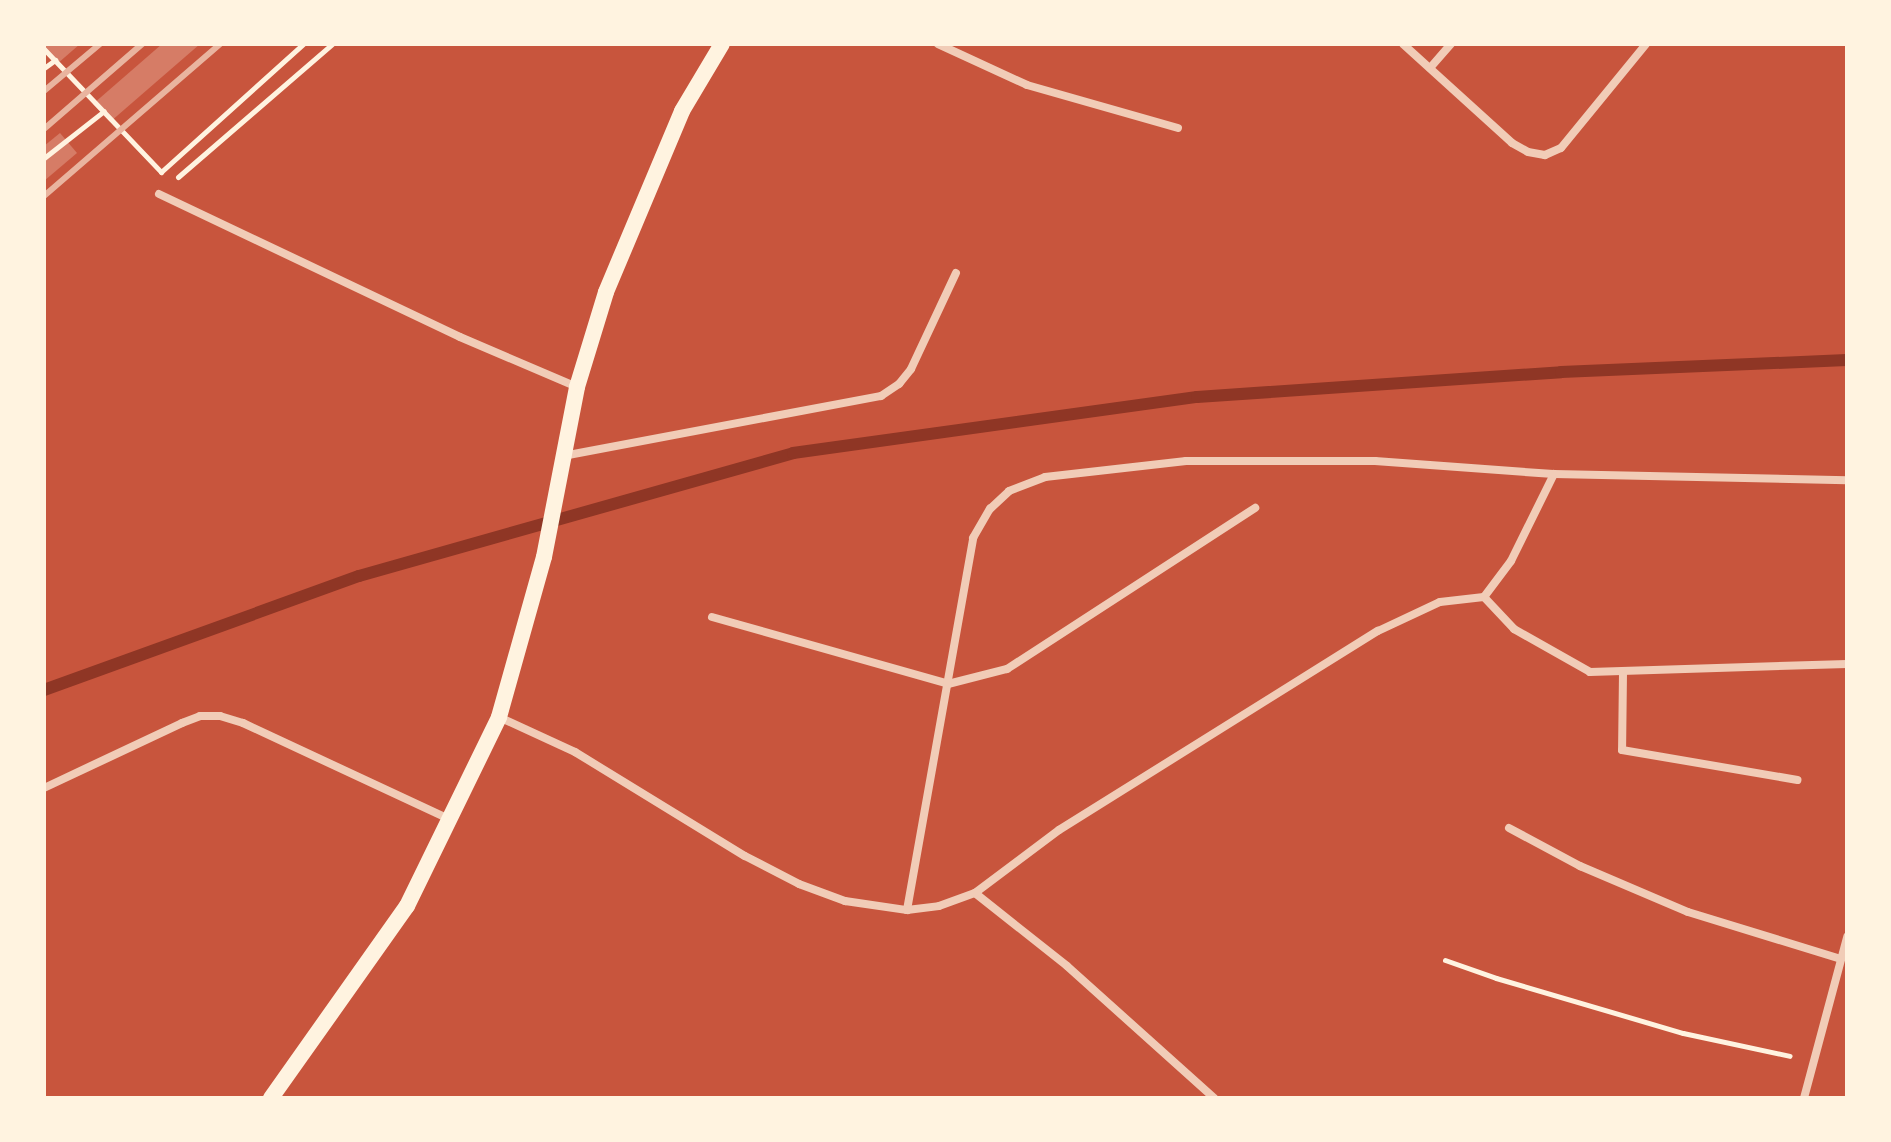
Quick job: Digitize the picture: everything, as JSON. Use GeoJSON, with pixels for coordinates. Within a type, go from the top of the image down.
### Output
{"type":"FeatureCollection","features":[{"type":"Feature","properties":{"kind":"main road"},"geometry":{"type":"LineString","coordinates":[[271,1098],[407,906],[452,820],[499,717],[544,557],[577,387],[606,292],[682,111],[722,44]]}},
{"type":"Feature","properties":{"kind":"street"},"geometry":{"type":"LineString","coordinates":[[938,44],[1027,85],[1178,128]]}},
{"type":"Feature","properties":{"kind":"street"},"geometry":{"type":"LineString","coordinates":[[1403,44],[1512,143],[1528,152],[1545,155],[1561,148],[1646,44]]}},
{"type":"Feature","properties":{"kind":"street"},"geometry":{"type":"LineString","coordinates":[[1430,68],[1451,44]]}},
{"type":"Feature","properties":{"kind":"street"},"geometry":{"type":"LineString","coordinates":[[159,194],[460,337],[577,387]]}},
{"type":"Feature","properties":{"kind":"street"},"geometry":{"type":"LineString","coordinates":[[563,456],[881,396],[899,384],[911,369],[956,273]]}},
{"type":"Feature","properties":{"kind":"street"},"geometry":{"type":"LineString","coordinates":[[907,910],[973,538],[990,509],[1009,491],[1045,477],[1186,461],[1375,461],[1554,474],[1847,480]]}},
{"type":"Feature","properties":{"kind":"street"},"geometry":{"type":"LineString","coordinates":[[499,717],[575,752],[745,856],[799,884],[845,901],[907,910],[939,906],[975,893],[1059,830],[1378,631],[1440,602],[1484,597],[1511,561],[1554,474]]}},
{"type":"Feature","properties":{"kind":"street"},"geometry":{"type":"LineString","coordinates":[[712,617],[948,684],[1007,669],[1255,508]]}},
{"type":"Feature","properties":{"kind":"street"},"geometry":{"type":"LineString","coordinates":[[1484,597],[1514,629],[1590,672],[1847,664]]}},
{"type":"Feature","properties":{"kind":"street"},"geometry":{"type":"LineString","coordinates":[[1623,673],[1622,750],[1797,780]]}},
{"type":"Feature","properties":{"kind":"street"},"geometry":{"type":"LineString","coordinates":[[44,788],[182,723],[200,716],[220,716],[243,723],[452,820]]}},
{"type":"Feature","properties":{"kind":"street"},"geometry":{"type":"LineString","coordinates":[[1509,828],[1580,866],[1688,912],[1841,959]]}},
{"type":"Feature","properties":{"kind":"street"},"geometry":{"type":"LineString","coordinates":[[975,893],[1067,966],[1214,1098]]}},
{"type":"Feature","properties":{"kind":"street"},"geometry":{"type":"LineString","coordinates":[[1804,1098],[1847,937]]}},
{"type":"Feature","properties":{"kind":"path"},"geometry":{"type":"LineString","coordinates":[[44,49],[161,172],[303,44]]}},
{"type":"Feature","properties":{"kind":"path"},"geometry":{"type":"LineString","coordinates":[[159,194],[332,44]]}},
{"type":"Feature","properties":{"kind":"path"},"geometry":{"type":"LineString","coordinates":[[44,68],[55,60]]}},
{"type":"Feature","properties":{"kind":"path"},"geometry":{"type":"LineString","coordinates":[[44,158],[104,111]]}},
{"type":"Feature","properties":{"kind":"path"},"geometry":{"type":"LineString","coordinates":[[1445,960],[1683,1033],[1814,1061]]}},
{"type":"Feature","properties":{"kind":"building"},"geometry":{"type":"Polygon","coordinates":[[[46,44],[80,44],[57,64],[44,48],[46,44]]]}},
{"type":"Feature","properties":{"kind":"building"},"geometry":{"type":"Polygon","coordinates":[[[162,44],[200,44],[110,122],[93,104],[162,44]]]}},
{"type":"Feature","properties":{"kind":"building"},"geometry":{"type":"Polygon","coordinates":[[[60,133],[77,153],[44,181],[44,146],[60,133]]]}},
{"type":"Feature","properties":{"kind":"waterway"},"geometry":{"type":"LineString","coordinates":[[44,690],[359,576],[793,453],[1197,397],[1561,372],[1847,360]]}},
{"type":"Feature","properties":{"kind":"railway"},"geometry":{"type":"LineString","coordinates":[[44,91],[100,44]]}},
{"type":"Feature","properties":{"kind":"railway"},"geometry":{"type":"LineString","coordinates":[[44,129],[142,44]]}},
{"type":"Feature","properties":{"kind":"railway"},"geometry":{"type":"LineString","coordinates":[[44,196],[220,44]]}}]}
